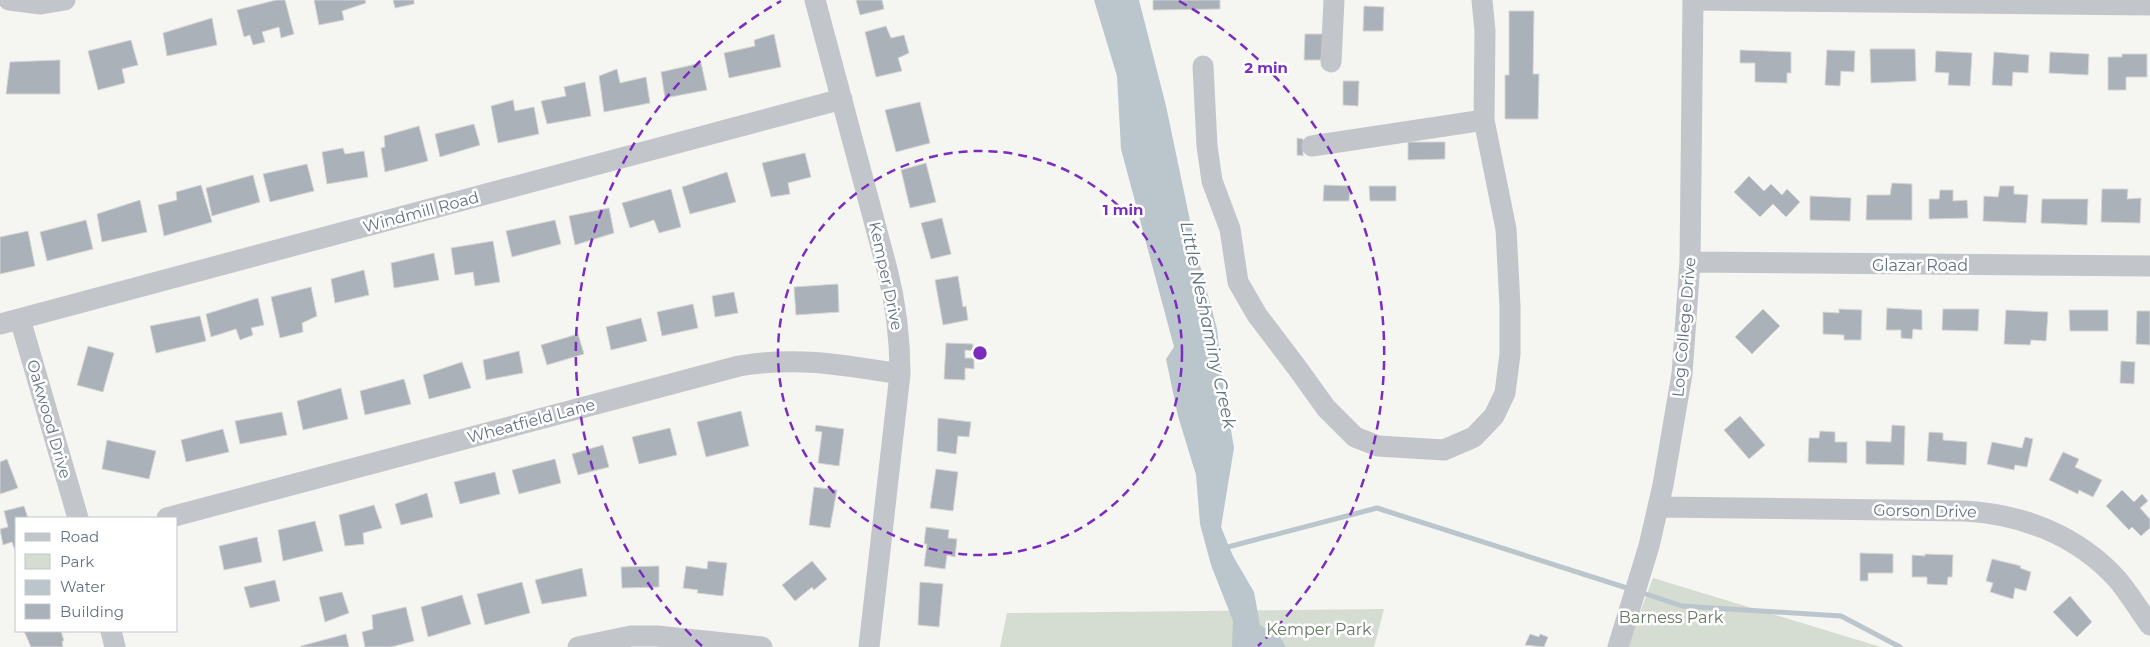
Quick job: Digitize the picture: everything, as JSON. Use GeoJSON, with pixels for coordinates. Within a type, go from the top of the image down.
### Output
{"type":"FeatureCollection","features":[{"type":"Feature","properties":{"kind":"street"},"geometry":{"type":"LineString","coordinates":[[9,0],[42,4],[65,0]]}},
{"type":"Feature","properties":{"kind":"street","name":"Kemper Drive"},"geometry":{"type":"LineString","coordinates":[[815,0],[895,303],[900,337],[900,374],[869,647]]}},
{"type":"Feature","properties":{"kind":"street"},"geometry":{"type":"LineString","coordinates":[[1331,62],[1334,0]]}},
{"type":"Feature","properties":{"kind":"street"},"geometry":{"type":"LineString","coordinates":[[1203,66],[1207,146],[1212,181],[1230,229],[1238,282],[1257,315],[1326,408],[1355,438],[1378,446],[1444,450],[1474,436],[1494,416],[1505,393],[1510,354],[1510,306],[1506,229],[1484,120],[1485,31],[1482,0]]}},
{"type":"Feature","properties":{"kind":"street"},"geometry":{"type":"LineString","coordinates":[[1694,0],[2150,5]]}},
{"type":"Feature","properties":{"kind":"street","name":"Log College Drive"},"geometry":{"type":"LineString","coordinates":[[1618,647],[1639,580],[1658,508],[1674,430],[1682,374],[1690,262],[1694,0]]}},
{"type":"Feature","properties":{"kind":"street","name":"Windmill Road"},"geometry":{"type":"LineString","coordinates":[[10,322],[842,99]]}},
{"type":"Feature","properties":{"kind":"street"},"geometry":{"type":"LineString","coordinates":[[1312,146],[1484,120]]}},
{"type":"Feature","properties":{"kind":"street","name":"Glazar Road"},"geometry":{"type":"LineString","coordinates":[[1690,262],[2150,266]]}},
{"type":"Feature","properties":{"kind":"street","name":"Oakwood Drive"},"geometry":{"type":"LineString","coordinates":[[10,322],[78,517]]}},
{"type":"Feature","properties":{"kind":"street","name":"Wheatfield Lane"},"geometry":{"type":"LineString","coordinates":[[170,517],[740,366],[768,362],[815,361],[900,374]]}},
{"type":"Feature","properties":{"kind":"street","name":"Gorson Drive"},"geometry":{"type":"LineString","coordinates":[[1658,508],[1964,511],[1988,512],[2016,518],[2057,534],[2094,558],[2124,588],[2150,625]]}},
{"type":"Feature","properties":{"kind":"street"},"geometry":{"type":"LineString","coordinates":[[111,632],[115,647]]}},
{"type":"Feature","properties":{"kind":"street"},"geometry":{"type":"LineString","coordinates":[[578,647],[631,636],[657,636],[762,647]]}},
{"type":"Feature","properties":{"kind":"green space","name":"Barness Park"},"geometry":{"type":"Polygon","coordinates":[[[1653,578],[1881,647],[1627,647],[1653,578]]]}},
{"type":"Feature","properties":{"kind":"green space","name":"Kemper Park"},"geometry":{"type":"Polygon","coordinates":[[[1384,609],[1374,647],[1000,647],[1007,613],[1384,609]]]}},
{"type":"Feature","properties":{"kind":"water","name":"Little Neshaminy Creek"},"geometry":{"type":"Polygon","coordinates":[[[1094,0],[1139,0],[1166,106],[1197,254],[1217,329],[1223,383],[1234,448],[1221,527],[1233,556],[1254,592],[1260,625],[1280,637],[1286,647],[1232,647],[1233,621],[1211,565],[1200,524],[1196,475],[1178,416],[1166,359],[1174,347],[1121,149],[1117,76],[1094,0]]]}},
{"type":"Feature","properties":{"kind":"building"},"geometry":{"type":"Polygon","coordinates":[[[276,0],[285,0],[294,34],[281,38],[279,27],[262,32],[265,42],[253,45],[250,35],[244,37],[237,10],[276,0]]]}},
{"type":"Feature","properties":{"kind":"building"},"geometry":{"type":"Polygon","coordinates":[[[314,0],[365,0],[366,3],[342,11],[344,20],[319,25],[314,0]]]}},
{"type":"Feature","properties":{"kind":"building"},"geometry":{"type":"Polygon","coordinates":[[[393,0],[414,0],[414,4],[395,8],[393,0]]]}},
{"type":"Feature","properties":{"kind":"building"},"geometry":{"type":"Polygon","coordinates":[[[856,0],[882,0],[884,9],[860,15],[856,0]]]}},
{"type":"Feature","properties":{"kind":"building"},"geometry":{"type":"Polygon","coordinates":[[[1153,0],[1220,0],[1220,9],[1153,10],[1153,0]]]}},
{"type":"Feature","properties":{"kind":"building"},"geometry":{"type":"Polygon","coordinates":[[[1364,6],[1384,7],[1383,31],[1363,31],[1364,6]]]}},
{"type":"Feature","properties":{"kind":"building"},"geometry":{"type":"Polygon","coordinates":[[[1509,11],[1534,11],[1533,74],[1539,74],[1538,119],[1505,119],[1505,75],[1509,75],[1509,11]]]}},
{"type":"Feature","properties":{"kind":"building"},"geometry":{"type":"Polygon","coordinates":[[[212,18],[217,45],[167,56],[163,33],[212,18]]]}},
{"type":"Feature","properties":{"kind":"building"},"geometry":{"type":"Polygon","coordinates":[[[886,26],[891,38],[904,35],[909,53],[898,58],[902,71],[876,77],[865,32],[886,26]]]}},
{"type":"Feature","properties":{"kind":"building"},"geometry":{"type":"Polygon","coordinates":[[[774,34],[781,67],[729,78],[724,53],[755,46],[754,40],[774,34]]]}},
{"type":"Feature","properties":{"kind":"building"},"geometry":{"type":"Polygon","coordinates":[[[1305,34],[1323,34],[1321,60],[1304,60],[1305,34]]]}},
{"type":"Feature","properties":{"kind":"building"},"geometry":{"type":"Polygon","coordinates":[[[131,40],[138,65],[122,69],[125,83],[98,90],[88,51],[131,40]]]}},
{"type":"Feature","properties":{"kind":"building"},"geometry":{"type":"Polygon","coordinates":[[[1870,49],[1915,49],[1916,81],[1871,83],[1870,49]]]}},
{"type":"Feature","properties":{"kind":"building"},"geometry":{"type":"Polygon","coordinates":[[[1740,50],[1791,52],[1791,73],[1787,73],[1787,83],[1755,82],[1755,63],[1740,63],[1740,50]]]}},
{"type":"Feature","properties":{"kind":"building"},"geometry":{"type":"Polygon","coordinates":[[[1827,50],[1855,51],[1854,72],[1841,71],[1840,86],[1825,85],[1827,50]]]}},
{"type":"Feature","properties":{"kind":"building"},"geometry":{"type":"Polygon","coordinates":[[[1936,51],[1972,53],[1970,86],[1948,85],[1949,73],[1935,72],[1936,51]]]}},
{"type":"Feature","properties":{"kind":"building"},"geometry":{"type":"Polygon","coordinates":[[[1994,52],[2029,55],[2028,73],[2013,72],[2012,86],[1992,85],[1994,52]]]}},
{"type":"Feature","properties":{"kind":"building"},"geometry":{"type":"Polygon","coordinates":[[[2050,52],[2089,54],[2088,75],[2049,73],[2050,52]]]}},
{"type":"Feature","properties":{"kind":"building"},"geometry":{"type":"Polygon","coordinates":[[[2122,54],[2147,54],[2147,77],[2126,77],[2126,90],[2108,90],[2108,57],[2122,57],[2122,54]]]}},
{"type":"Feature","properties":{"kind":"building"},"geometry":{"type":"Polygon","coordinates":[[[60,60],[60,94],[6,94],[10,62],[60,60]]]}},
{"type":"Feature","properties":{"kind":"building"},"geometry":{"type":"Polygon","coordinates":[[[701,63],[707,90],[665,98],[661,72],[701,63]]]}},
{"type":"Feature","properties":{"kind":"building"},"geometry":{"type":"Polygon","coordinates":[[[617,69],[620,83],[646,77],[650,103],[604,112],[599,76],[617,69]]]}},
{"type":"Feature","properties":{"kind":"building"},"geometry":{"type":"Polygon","coordinates":[[[1343,81],[1359,81],[1358,106],[1343,105],[1343,81]]]}},
{"type":"Feature","properties":{"kind":"building"},"geometry":{"type":"Polygon","coordinates":[[[585,82],[591,116],[547,124],[541,101],[566,96],[564,87],[585,82]]]}},
{"type":"Feature","properties":{"kind":"building"},"geometry":{"type":"Polygon","coordinates":[[[513,100],[515,111],[534,107],[539,134],[498,143],[491,106],[513,100]]]}},
{"type":"Feature","properties":{"kind":"building"},"geometry":{"type":"Polygon","coordinates":[[[920,102],[930,143],[896,152],[885,110],[920,102]]]}},
{"type":"Feature","properties":{"kind":"building"},"geometry":{"type":"Polygon","coordinates":[[[474,124],[480,145],[440,157],[435,134],[474,124]]]}},
{"type":"Feature","properties":{"kind":"building"},"geometry":{"type":"Polygon","coordinates":[[[419,126],[428,161],[385,172],[381,148],[385,147],[384,136],[419,126]]]}},
{"type":"Feature","properties":{"kind":"building"},"geometry":{"type":"Polygon","coordinates":[[[1297,138],[1303,139],[1303,156],[1297,155],[1297,138]]]}},
{"type":"Feature","properties":{"kind":"building"},"geometry":{"type":"Polygon","coordinates":[[[1408,142],[1445,142],[1445,159],[1408,160],[1408,142]]]}},
{"type":"Feature","properties":{"kind":"building"},"geometry":{"type":"Polygon","coordinates":[[[343,148],[345,154],[364,151],[368,177],[327,184],[322,152],[343,148]]]}},
{"type":"Feature","properties":{"kind":"building"},"geometry":{"type":"Polygon","coordinates":[[[805,153],[811,177],[788,183],[790,194],[771,197],[762,163],[805,153]]]}},
{"type":"Feature","properties":{"kind":"building"},"geometry":{"type":"Polygon","coordinates":[[[926,163],[936,202],[910,208],[901,170],[926,163]]]}},
{"type":"Feature","properties":{"kind":"building"},"geometry":{"type":"Polygon","coordinates":[[[307,164],[314,191],[270,202],[263,174],[307,164]]]}},
{"type":"Feature","properties":{"kind":"building"},"geometry":{"type":"Polygon","coordinates":[[[727,172],[736,202],[690,214],[682,187],[727,172]]]}},
{"type":"Feature","properties":{"kind":"building"},"geometry":{"type":"Polygon","coordinates":[[[253,175],[260,202],[212,216],[206,188],[253,175]]]}},
{"type":"Feature","properties":{"kind":"building"},"geometry":{"type":"Polygon","coordinates":[[[1749,176],[1764,191],[1771,184],[1782,195],[1787,189],[1800,202],[1786,217],[1773,204],[1760,217],[1734,192],[1749,176]]]}},
{"type":"Feature","properties":{"kind":"building"},"geometry":{"type":"Polygon","coordinates":[[[1892,183],[1912,184],[1912,220],[1866,220],[1867,195],[1890,195],[1892,183]]]}},
{"type":"Feature","properties":{"kind":"building"},"geometry":{"type":"Polygon","coordinates":[[[201,185],[212,222],[164,236],[158,205],[177,200],[176,192],[201,185]]]}},
{"type":"Feature","properties":{"kind":"building"},"geometry":{"type":"Polygon","coordinates":[[[1324,185],[1350,186],[1349,201],[1323,201],[1324,185]]]}},
{"type":"Feature","properties":{"kind":"building"},"geometry":{"type":"Polygon","coordinates":[[[1369,186],[1396,186],[1396,201],[1370,201],[1369,186]]]}},
{"type":"Feature","properties":{"kind":"building"},"geometry":{"type":"Polygon","coordinates":[[[2000,186],[2014,186],[2014,194],[2028,195],[2026,223],[1983,221],[1984,196],[1998,197],[2000,186]]]}},
{"type":"Feature","properties":{"kind":"building"},"geometry":{"type":"Polygon","coordinates":[[[671,189],[681,227],[659,233],[654,220],[630,228],[622,203],[671,189]]]}},
{"type":"Feature","properties":{"kind":"building"},"geometry":{"type":"Polygon","coordinates":[[[2102,189],[2128,189],[2127,199],[2141,198],[2140,223],[2101,222],[2102,189]]]}},
{"type":"Feature","properties":{"kind":"building"},"geometry":{"type":"Polygon","coordinates":[[[1940,190],[1953,190],[1953,201],[1967,200],[1968,218],[1929,219],[1929,199],[1939,199],[1940,190]]]}},
{"type":"Feature","properties":{"kind":"building"},"geometry":{"type":"Polygon","coordinates":[[[1810,196],[1851,198],[1850,221],[1810,220],[1810,196]]]}},
{"type":"Feature","properties":{"kind":"building"},"geometry":{"type":"Polygon","coordinates":[[[2042,199],[2088,199],[2087,225],[2041,223],[2042,199]]]}},
{"type":"Feature","properties":{"kind":"building"},"geometry":{"type":"Polygon","coordinates":[[[140,200],[147,232],[102,242],[97,214],[140,200]]]}},
{"type":"Feature","properties":{"kind":"building"},"geometry":{"type":"Polygon","coordinates":[[[609,208],[614,233],[575,245],[569,216],[609,208]]]}},
{"type":"Feature","properties":{"kind":"building"},"geometry":{"type":"Polygon","coordinates":[[[942,218],[951,254],[931,259],[921,223],[942,218]]]}},
{"type":"Feature","properties":{"kind":"building"},"geometry":{"type":"Polygon","coordinates":[[[86,220],[93,249],[47,261],[40,232],[86,220]]]}},
{"type":"Feature","properties":{"kind":"building"},"geometry":{"type":"Polygon","coordinates":[[[555,220],[561,244],[512,257],[506,231],[555,220]]]}},
{"type":"Feature","properties":{"kind":"building"},"geometry":{"type":"Polygon","coordinates":[[[28,231],[35,266],[0,274],[0,237],[28,231]]]}},
{"type":"Feature","properties":{"kind":"building"},"geometry":{"type":"Polygon","coordinates":[[[493,241],[500,282],[475,286],[473,272],[455,275],[451,248],[493,241]]]}},
{"type":"Feature","properties":{"kind":"building"},"geometry":{"type":"Polygon","coordinates":[[[434,253],[439,280],[394,288],[391,263],[434,253]]]}},
{"type":"Feature","properties":{"kind":"building"},"geometry":{"type":"Polygon","coordinates":[[[364,270],[369,295],[335,303],[331,279],[364,270]]]}},
{"type":"Feature","properties":{"kind":"building"},"geometry":{"type":"Polygon","coordinates":[[[958,276],[963,307],[966,306],[968,320],[943,325],[935,280],[958,276]]]}},
{"type":"Feature","properties":{"kind":"building"},"geometry":{"type":"Polygon","coordinates":[[[838,284],[839,312],[796,315],[794,287],[838,284]]]}},
{"type":"Feature","properties":{"kind":"building"},"geometry":{"type":"Polygon","coordinates":[[[311,287],[317,316],[302,323],[303,332],[280,338],[271,297],[311,287]]]}},
{"type":"Feature","properties":{"kind":"building"},"geometry":{"type":"Polygon","coordinates":[[[734,292],[738,313],[715,317],[712,296],[734,292]]]}},
{"type":"Feature","properties":{"kind":"building"},"geometry":{"type":"Polygon","coordinates":[[[258,298],[264,325],[251,328],[253,335],[240,340],[236,329],[211,337],[206,314],[258,298]]]}},
{"type":"Feature","properties":{"kind":"building"},"geometry":{"type":"Polygon","coordinates":[[[693,304],[698,328],[662,336],[657,312],[693,304]]]}},
{"type":"Feature","properties":{"kind":"building"},"geometry":{"type":"Polygon","coordinates":[[[1887,308],[1922,310],[1922,330],[1913,329],[1912,339],[1901,338],[1901,330],[1886,330],[1887,308]]]}},
{"type":"Feature","properties":{"kind":"building"},"geometry":{"type":"Polygon","coordinates":[[[1763,309],[1780,326],[1752,354],[1735,337],[1763,309]]]}},
{"type":"Feature","properties":{"kind":"building"},"geometry":{"type":"Polygon","coordinates":[[[1839,309],[1862,310],[1861,340],[1844,340],[1844,335],[1823,334],[1823,312],[1839,313],[1839,309]]]}},
{"type":"Feature","properties":{"kind":"building"},"geometry":{"type":"Polygon","coordinates":[[[1943,309],[1979,309],[1978,331],[1942,330],[1943,309]]]}},
{"type":"Feature","properties":{"kind":"building"},"geometry":{"type":"Polygon","coordinates":[[[2006,310],[2048,312],[2046,341],[2031,340],[2030,345],[2004,344],[2006,310]]]}},
{"type":"Feature","properties":{"kind":"building"},"geometry":{"type":"Polygon","coordinates":[[[2069,310],[2108,310],[2108,331],[2070,331],[2069,310]]]}},
{"type":"Feature","properties":{"kind":"building"},"geometry":{"type":"Polygon","coordinates":[[[2137,311],[2150,311],[2150,345],[2136,344],[2137,311]]]}},
{"type":"Feature","properties":{"kind":"building"},"geometry":{"type":"Polygon","coordinates":[[[200,316],[206,341],[156,353],[150,326],[200,316]]]}},
{"type":"Feature","properties":{"kind":"building"},"geometry":{"type":"Polygon","coordinates":[[[641,318],[647,341],[611,350],[606,327],[641,318]]]}},
{"type":"Feature","properties":{"kind":"building"},"geometry":{"type":"Polygon","coordinates":[[[578,334],[584,354],[547,365],[541,345],[578,334]]]}},
{"type":"Feature","properties":{"kind":"building"},"geometry":{"type":"Polygon","coordinates":[[[946,343],[973,344],[973,351],[965,350],[965,358],[974,358],[974,369],[965,368],[965,380],[944,379],[946,343]]]}},
{"type":"Feature","properties":{"kind":"building"},"geometry":{"type":"Polygon","coordinates":[[[88,346],[114,353],[103,392],[77,385],[88,346]]]}},
{"type":"Feature","properties":{"kind":"building"},"geometry":{"type":"Polygon","coordinates":[[[519,351],[523,373],[486,380],[483,360],[519,351]]]}},
{"type":"Feature","properties":{"kind":"building"},"geometry":{"type":"Polygon","coordinates":[[[2121,361],[2135,362],[2134,384],[2120,383],[2121,361]]]}},
{"type":"Feature","properties":{"kind":"building"},"geometry":{"type":"Polygon","coordinates":[[[462,362],[471,388],[429,399],[423,375],[462,362]]]}},
{"type":"Feature","properties":{"kind":"building"},"geometry":{"type":"Polygon","coordinates":[[[404,379],[411,404],[365,415],[360,391],[404,379]]]}},
{"type":"Feature","properties":{"kind":"building"},"geometry":{"type":"Polygon","coordinates":[[[341,388],[348,419],[303,430],[297,401],[341,388]]]}},
{"type":"Feature","properties":{"kind":"building"},"geometry":{"type":"Polygon","coordinates":[[[741,411],[749,446],[706,457],[697,422],[741,411]]]}},
{"type":"Feature","properties":{"kind":"building"},"geometry":{"type":"Polygon","coordinates":[[[282,412],[287,435],[240,444],[235,421],[282,412]]]}},
{"type":"Feature","properties":{"kind":"building"},"geometry":{"type":"Polygon","coordinates":[[[1740,416],[1765,445],[1749,459],[1724,430],[1740,416]]]}},
{"type":"Feature","properties":{"kind":"building"},"geometry":{"type":"Polygon","coordinates":[[[938,418],[971,422],[969,437],[958,436],[956,454],[937,451],[938,418]]]}},
{"type":"Feature","properties":{"kind":"building"},"geometry":{"type":"Polygon","coordinates":[[[816,425],[844,429],[839,466],[818,463],[822,432],[815,431],[816,425]]]}},
{"type":"Feature","properties":{"kind":"building"},"geometry":{"type":"Polygon","coordinates":[[[1892,425],[1905,426],[1904,465],[1866,464],[1866,441],[1891,442],[1892,425]]]}},
{"type":"Feature","properties":{"kind":"building"},"geometry":{"type":"Polygon","coordinates":[[[670,428],[677,455],[639,464],[632,437],[670,428]]]}},
{"type":"Feature","properties":{"kind":"building"},"geometry":{"type":"Polygon","coordinates":[[[223,429],[229,452],[186,462],[181,440],[223,429]]]}},
{"type":"Feature","properties":{"kind":"building"},"geometry":{"type":"Polygon","coordinates":[[[1820,431],[1835,432],[1835,442],[1847,442],[1847,463],[1808,462],[1809,438],[1819,438],[1820,431]]]}},
{"type":"Feature","properties":{"kind":"building"},"geometry":{"type":"Polygon","coordinates":[[[1929,432],[1943,433],[1943,440],[1967,442],[1966,465],[1927,461],[1929,432]]]}},
{"type":"Feature","properties":{"kind":"building"},"geometry":{"type":"Polygon","coordinates":[[[2025,437],[2033,439],[2027,467],[2015,465],[2014,470],[1987,464],[1992,442],[2022,448],[2025,437]]]}},
{"type":"Feature","properties":{"kind":"building"},"geometry":{"type":"Polygon","coordinates":[[[107,440],[156,451],[149,479],[102,469],[107,440]]]}},
{"type":"Feature","properties":{"kind":"building"},"geometry":{"type":"Polygon","coordinates":[[[603,445],[609,467],[578,475],[572,454],[603,445]]]}},
{"type":"Feature","properties":{"kind":"building"},"geometry":{"type":"Polygon","coordinates":[[[2063,452],[2079,459],[2075,467],[2102,480],[2093,497],[2079,490],[2078,494],[2049,480],[2063,452]]]}},
{"type":"Feature","properties":{"kind":"building"},"geometry":{"type":"Polygon","coordinates":[[[7,459],[18,488],[0,494],[0,462],[7,459]]]}},
{"type":"Feature","properties":{"kind":"building"},"geometry":{"type":"Polygon","coordinates":[[[555,459],[561,483],[519,494],[512,470],[555,459]]]}},
{"type":"Feature","properties":{"kind":"building"},"geometry":{"type":"Polygon","coordinates":[[[936,469],[958,472],[953,511],[930,508],[936,469]]]}},
{"type":"Feature","properties":{"kind":"building"},"geometry":{"type":"Polygon","coordinates":[[[495,472],[500,494],[460,504],[454,482],[495,472]]]}},
{"type":"Feature","properties":{"kind":"building"},"geometry":{"type":"Polygon","coordinates":[[[814,487],[837,490],[830,528],[809,525],[814,487]]]}},
{"type":"Feature","properties":{"kind":"building"},"geometry":{"type":"Polygon","coordinates":[[[2122,490],[2134,502],[2142,494],[2148,501],[2140,508],[2150,519],[2150,528],[2141,536],[2132,527],[2129,530],[2106,506],[2122,490]]]}},
{"type":"Feature","properties":{"kind":"building"},"geometry":{"type":"Polygon","coordinates":[[[427,493],[433,517],[401,525],[395,504],[427,493]]]}},
{"type":"Feature","properties":{"kind":"building"},"geometry":{"type":"Polygon","coordinates":[[[374,505],[382,528],[363,533],[364,544],[345,546],[339,515],[374,505]]]}},
{"type":"Feature","properties":{"kind":"building"},"geometry":{"type":"Polygon","coordinates":[[[24,506],[28,517],[15,517],[15,548],[12,542],[3,545],[0,529],[8,527],[4,511],[24,506]]]}},
{"type":"Feature","properties":{"kind":"building"},"geometry":{"type":"Polygon","coordinates":[[[315,521],[323,551],[283,561],[278,530],[315,521]]]}},
{"type":"Feature","properties":{"kind":"building"},"geometry":{"type":"Polygon","coordinates":[[[926,527],[949,530],[948,538],[957,539],[955,557],[947,555],[945,569],[924,566],[927,544],[924,544],[926,527]]]}},
{"type":"Feature","properties":{"kind":"building"},"geometry":{"type":"Polygon","coordinates":[[[257,537],[262,562],[224,570],[219,546],[257,537]]]}},
{"type":"Feature","properties":{"kind":"building"},"geometry":{"type":"Polygon","coordinates":[[[1860,553],[1893,554],[1893,573],[1868,573],[1868,581],[1860,581],[1860,553]]]}},
{"type":"Feature","properties":{"kind":"building"},"geometry":{"type":"Polygon","coordinates":[[[1925,554],[1953,555],[1952,577],[1948,577],[1947,585],[1927,584],[1927,577],[1912,577],[1912,555],[1925,556],[1925,554]]]}},
{"type":"Feature","properties":{"kind":"building"},"geometry":{"type":"Polygon","coordinates":[[[1992,559],[2021,566],[2020,568],[2031,572],[2026,591],[2015,588],[2013,599],[1990,592],[1993,583],[1986,581],[1992,559]]]}},
{"type":"Feature","properties":{"kind":"building"},"geometry":{"type":"Polygon","coordinates":[[[708,561],[727,563],[723,596],[697,593],[698,590],[683,588],[686,566],[707,569],[708,561]]]}},
{"type":"Feature","properties":{"kind":"building"},"geometry":{"type":"Polygon","coordinates":[[[812,561],[827,579],[814,590],[812,587],[795,601],[782,585],[812,561]]]}},
{"type":"Feature","properties":{"kind":"building"},"geometry":{"type":"Polygon","coordinates":[[[659,566],[659,587],[622,588],[621,567],[659,566]]]}},
{"type":"Feature","properties":{"kind":"building"},"geometry":{"type":"Polygon","coordinates":[[[582,568],[587,596],[542,604],[535,580],[582,568]]]}},
{"type":"Feature","properties":{"kind":"building"},"geometry":{"type":"Polygon","coordinates":[[[275,580],[280,601],[250,608],[244,587],[275,580]]]}},
{"type":"Feature","properties":{"kind":"building"},"geometry":{"type":"Polygon","coordinates":[[[522,582],[530,613],[485,625],[477,594],[522,582]]]}},
{"type":"Feature","properties":{"kind":"building"},"geometry":{"type":"Polygon","coordinates":[[[920,582],[943,584],[939,627],[918,625],[920,582]]]}},
{"type":"Feature","properties":{"kind":"building"},"geometry":{"type":"Polygon","coordinates":[[[342,592],[349,613],[325,622],[319,597],[342,592]]]}},
{"type":"Feature","properties":{"kind":"building"},"geometry":{"type":"Polygon","coordinates":[[[462,595],[471,624],[428,637],[421,607],[462,595]]]}},
{"type":"Feature","properties":{"kind":"building"},"geometry":{"type":"Polygon","coordinates":[[[2070,596],[2092,622],[2077,637],[2053,612],[2070,596]]]}},
{"type":"Feature","properties":{"kind":"building"},"geometry":{"type":"Polygon","coordinates":[[[406,607],[414,641],[391,647],[365,647],[362,632],[373,629],[372,615],[406,607]]]}},
{"type":"Feature","properties":{"kind":"building"},"geometry":{"type":"Polygon","coordinates":[[[24,632],[61,632],[64,641],[62,641],[63,647],[31,647],[24,632]]]}},
{"type":"Feature","properties":{"kind":"building"},"geometry":{"type":"Polygon","coordinates":[[[346,634],[349,647],[301,647],[301,646],[346,634]]]}},
{"type":"Feature","properties":{"kind":"building"},"geometry":{"type":"Polygon","coordinates":[[[1530,634],[1539,637],[1540,634],[1548,637],[1544,647],[1525,645],[1530,634]]]}},
{"type":"Feature","properties":{"kind":"waterway"},"geometry":{"type":"LineString","coordinates":[[1224,548],[1377,508],[1630,589]]}},
{"type":"Feature","properties":{"kind":"waterway"},"geometry":{"type":"LineString","coordinates":[[1640,592],[1682,606],[1841,616],[1900,647]]}}]}
